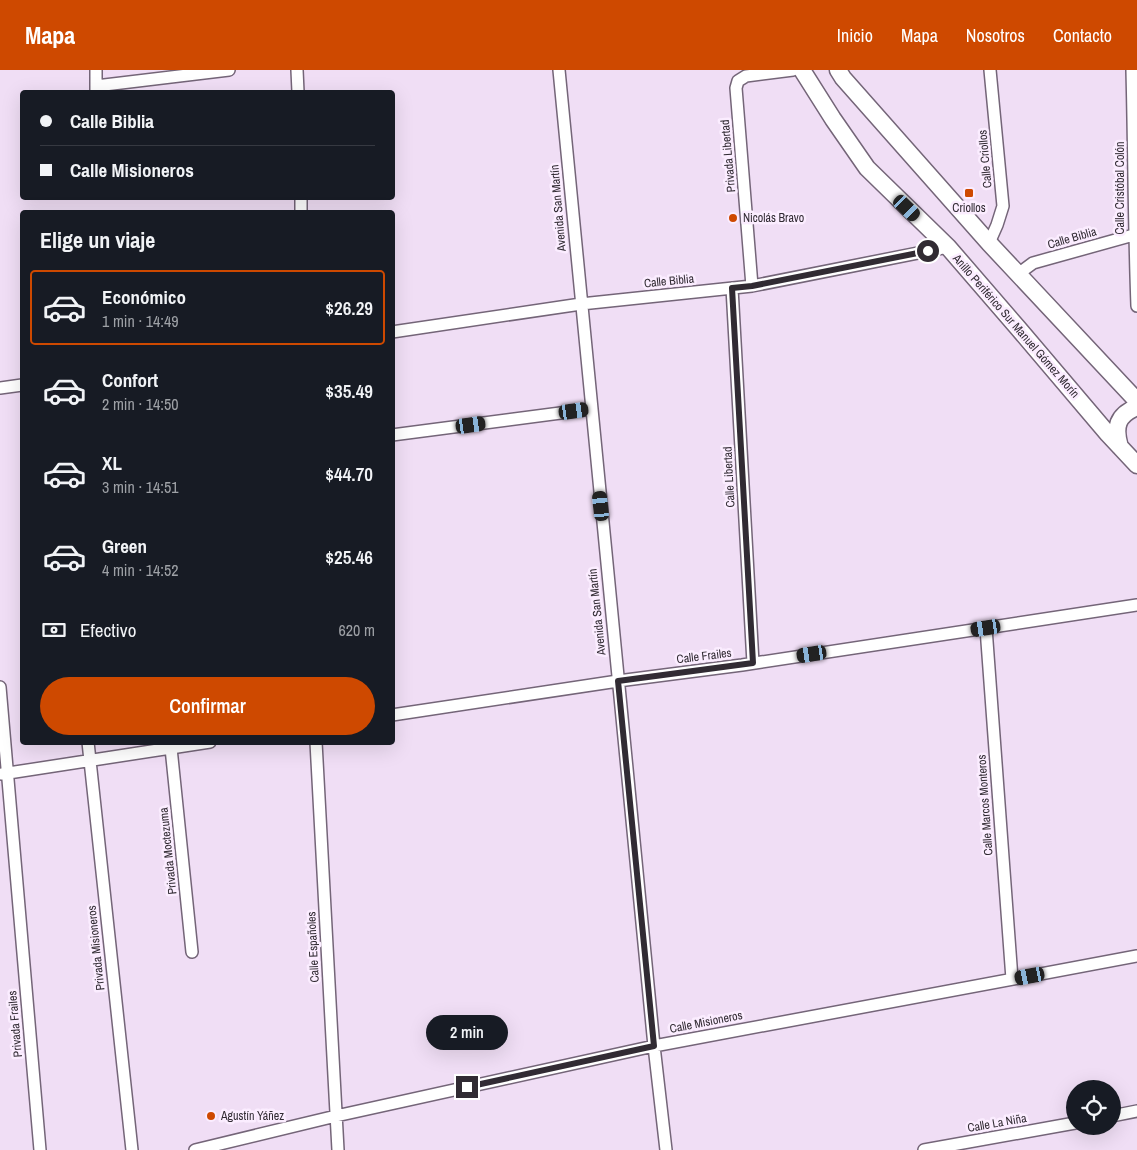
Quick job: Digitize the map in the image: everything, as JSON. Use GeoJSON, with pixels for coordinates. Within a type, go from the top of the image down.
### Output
{"type":"FeatureCollection","features":[{"type":"Feature","properties":{"kind":"street"},"geometry":{"type":"LineString","coordinates":[[96,70],[96,89],[229,70]]}},
{"type":"Feature","properties":{"kind":"street"},"geometry":{"type":"LineString","coordinates":[[297,70],[298,90]]}},
{"type":"Feature","properties":{"kind":"street","name":"Avenida San Martín"},"geometry":{"type":"LineString","coordinates":[[559,70],[654,1046],[666,1150]]}},
{"type":"Feature","properties":{"kind":"street","name":"Privada Libertad"},"geometry":{"type":"LineString","coordinates":[[752,286],[736,88],[738,81],[746,76],[793,70]]}},
{"type":"Feature","properties":{"kind":"street","name":"Anillo Periférico Sur Manuel Gómez Morín"},"geometry":{"type":"LineString","coordinates":[[802,70],[867,168],[948,247],[1108,434],[1137,465]]}},
{"type":"Feature","properties":{"kind":"street"},"geometry":{"type":"LineString","coordinates":[[838,70],[843,78],[989,242],[1137,401]]}},
{"type":"Feature","properties":{"kind":"street","name":"Calle Criollos"},"geometry":{"type":"LineString","coordinates":[[989,242],[1003,206],[990,70]]}},
{"type":"Feature","properties":{"kind":"street","name":"Calle Cristóbal Colón"},"geometry":{"type":"LineString","coordinates":[[1132,70],[1135,128],[1137,306]]}},
{"type":"Feature","properties":{"kind":"street","name":"Calle Biblia"},"geometry":{"type":"LineString","coordinates":[[1018,274],[1033,263],[1136,234]]}},
{"type":"Feature","properties":{"kind":"street","name":"Calle Biblia"},"geometry":{"type":"LineString","coordinates":[[395,332],[581,304],[752,286],[948,247]]}},
{"type":"Feature","properties":{"kind":"street","name":"Calle Libertad"},"geometry":{"type":"LineString","coordinates":[[732,288],[753,663]]}},
{"type":"Feature","properties":{"kind":"street"},"geometry":{"type":"LineString","coordinates":[[0,388],[20,385]]}},
{"type":"Feature","properties":{"kind":"street"},"geometry":{"type":"LineString","coordinates":[[1120,447],[1116,431],[1118,423],[1122,416],[1137,407]]}},
{"type":"Feature","properties":{"kind":"street"},"geometry":{"type":"LineString","coordinates":[[395,435],[591,409]]}},
{"type":"Feature","properties":{"kind":"street","name":"Calle Frailes"},"geometry":{"type":"LineString","coordinates":[[395,715],[753,663],[1137,604]]}},
{"type":"Feature","properties":{"kind":"street","name":"Calle Marcos Monteros"},"geometry":{"type":"LineString","coordinates":[[986,628],[1012,980]]}},
{"type":"Feature","properties":{"kind":"street","name":"Privada Frailes"},"geometry":{"type":"LineString","coordinates":[[0,688],[4,773],[40,1150]]}},
{"type":"Feature","properties":{"kind":"street","name":"Privada Misioneros"},"geometry":{"type":"LineString","coordinates":[[88,745],[132,1150]]}},
{"type":"Feature","properties":{"kind":"street"},"geometry":{"type":"LineString","coordinates":[[4,773],[190,745]]}},
{"type":"Feature","properties":{"kind":"street","name":"Calle Españoles"},"geometry":{"type":"LineString","coordinates":[[316,745],[338,1150]]}},
{"type":"Feature","properties":{"kind":"street","name":"Privada Moctezuma"},"geometry":{"type":"LineString","coordinates":[[171,748],[192,952]]}},
{"type":"Feature","properties":{"kind":"street","name":"Calle Misioneros"},"geometry":{"type":"LineString","coordinates":[[195,1150],[336,1116],[654,1046],[1137,956]]}},
{"type":"Feature","properties":{"kind":"street"},"geometry":{"type":"LineString","coordinates":[[1121,1115],[1137,1112]]}},
{"type":"Feature","properties":{"kind":"street","name":"Calle La Niña"},"geometry":{"type":"LineString","coordinates":[[924,1150],[1066,1125]]}},
{"type":"Feature","properties":{"kind":"place","name":"Criollos"},"geometry":{"type":"Point","coordinates":[969,193]}},
{"type":"Feature","properties":{"kind":"place","name":"Nicolás Bravo"},"geometry":{"type":"Point","coordinates":[733,218]}},
{"type":"Feature","properties":{"kind":"place","name":"Agustín Yáñez"},"geometry":{"type":"Point","coordinates":[211,1116]}},
{"type":"Feature","properties":{"kind":"route"},"geometry":{"type":"LineString","coordinates":[[467,1087],[654,1046],[618,681],[753,663],[732,288],[752,286],[928,251]]}}]}
